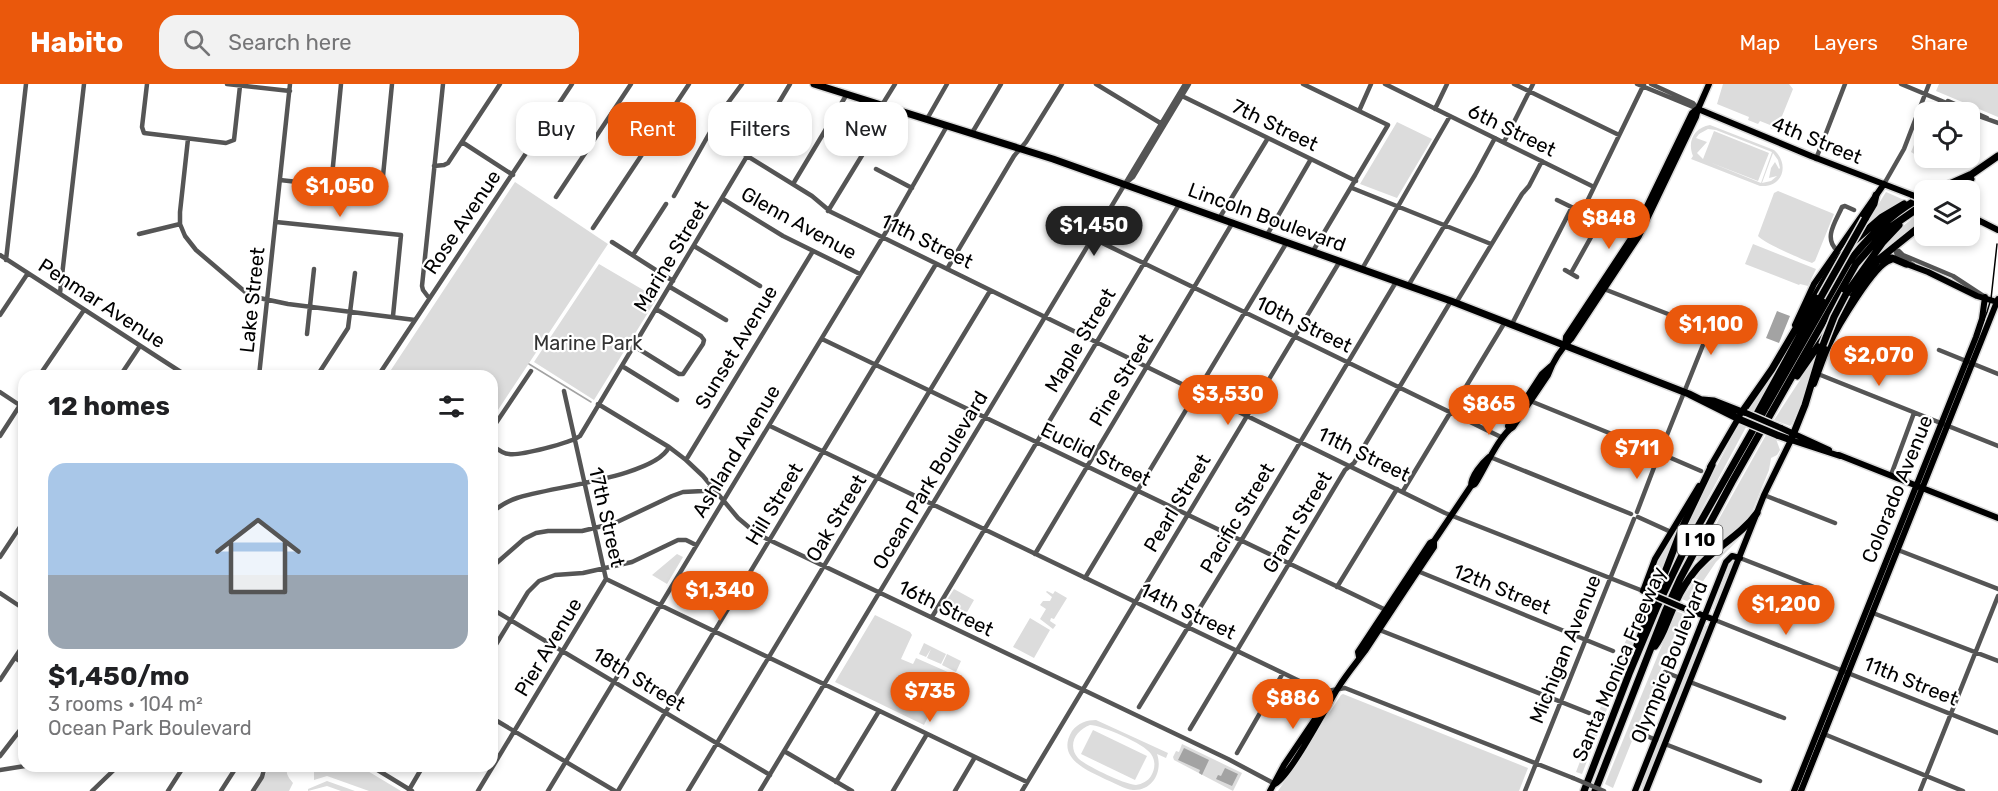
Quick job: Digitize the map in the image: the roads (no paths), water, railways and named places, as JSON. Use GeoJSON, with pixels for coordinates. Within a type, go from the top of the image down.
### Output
{"type":"FeatureCollection","features":[{"type":"Feature","properties":{"kind":"highway","name":"Lincoln Boulevard"},"geometry":{"type":"LineString","coordinates":[[814,84],[829,86],[872,102]]}},
{"type":"Feature","properties":{"kind":"highway","name":"Lincoln Boulevard"},"geometry":{"type":"LineString","coordinates":[[908,113],[1020,148],[1180,203],[1454,302],[1703,400],[1714,401],[1741,416],[1779,431],[1791,440]]}},
{"type":"Feature","properties":{"kind":"highway"},"geometry":{"type":"LineString","coordinates":[[1958,180],[1998,156]]}},
{"type":"Feature","properties":{"kind":"highway"},"geometry":{"type":"LineString","coordinates":[[1966,180],[1998,162]]}},
{"type":"Feature","properties":{"kind":"highway"},"geometry":{"type":"LineString","coordinates":[[1729,471],[1762,404],[1874,204],[1876,195]]}},
{"type":"Feature","properties":{"kind":"highway"},"geometry":{"type":"LineString","coordinates":[[1741,416],[1828,274],[1843,254],[1860,235],[1882,217],[1912,199]]}},
{"type":"Feature","properties":{"kind":"highway","name":"Santa Monica Freeway"},"geometry":{"type":"LineString","coordinates":[[1584,791],[1629,674],[1684,551],[1848,263],[1880,226],[1912,199]]}},
{"type":"Feature","properties":{"kind":"highway","name":"Santa Monica Freeway"},"geometry":{"type":"LineString","coordinates":[[1595,791],[1665,612],[1701,538],[1841,288],[1864,253],[1890,227],[1914,209]]}},
{"type":"Feature","properties":{"kind":"highway"},"geometry":{"type":"LineString","coordinates":[[1805,405],[1823,345],[1846,294],[1883,242],[1914,211]]}},
{"type":"Feature","properties":{"kind":"highway"},"geometry":{"type":"LineString","coordinates":[[1786,389],[1797,377],[1878,260],[1914,231]]}},
{"type":"Feature","properties":{"kind":"highway"},"geometry":{"type":"LineString","coordinates":[[1878,260],[1892,258],[1906,264]]}},
{"type":"Feature","properties":{"kind":"highway","name":"Olympic Boulevard"},"geometry":{"type":"LineString","coordinates":[[1791,440],[1805,405]]}},
{"type":"Feature","properties":{"kind":"highway"},"geometry":{"type":"LineString","coordinates":[[1629,674],[1633,654],[1666,566],[1712,465]]}},
{"type":"Feature","properties":{"kind":"highway"},"geometry":{"type":"LineString","coordinates":[[1651,650],[1660,640],[1675,604],[1691,576],[1712,553],[1745,528],[1757,513]]}},
{"type":"Feature","properties":{"kind":"main road"},"geometry":{"type":"LineString","coordinates":[[1270,791],[1327,699],[1359,657],[1415,570],[1434,547],[1434,541],[1479,477],[1509,429],[1508,426],[1528,400],[1542,374],[1551,366],[1565,345],[1566,337],[1605,288],[1635,236],[1692,113],[1698,109],[1709,84]]}},
{"type":"Feature","properties":{"kind":"main road","name":"4th Street"},"geometry":{"type":"LineString","coordinates":[[1698,109],[1816,159],[1884,184],[1912,199]]}},
{"type":"Feature","properties":{"kind":"main road"},"geometry":{"type":"LineString","coordinates":[[1788,341],[1814,284],[1884,184]]}},
{"type":"Feature","properties":{"kind":"main road"},"geometry":{"type":"LineString","coordinates":[[1980,222],[1998,230]]}},
{"type":"Feature","properties":{"kind":"main road"},"geometry":{"type":"LineString","coordinates":[[1605,288],[1635,236]]}},
{"type":"Feature","properties":{"kind":"main road","name":"Olympic Boulevard"},"geometry":{"type":"LineString","coordinates":[[1805,405],[1834,335],[1878,268],[1888,261],[1906,264]]}},
{"type":"Feature","properties":{"kind":"main road"},"geometry":{"type":"LineString","coordinates":[[1906,264],[1977,296],[1998,301]]}},
{"type":"Feature","properties":{"kind":"main road","name":"Colorado Avenue"},"geometry":{"type":"LineString","coordinates":[[1969,362],[1980,326],[1985,297]]}},
{"type":"Feature","properties":{"kind":"main road","name":"Colorado Avenue"},"geometry":{"type":"LineString","coordinates":[[1794,791],[1845,672],[1969,362],[1998,301]]}},
{"type":"Feature","properties":{"kind":"main road"},"geometry":{"type":"LineString","coordinates":[[1643,591],[1655,559],[1741,416]]}},
{"type":"Feature","properties":{"kind":"main road","name":"Lincoln Boulevard"},"geometry":{"type":"LineString","coordinates":[[1779,431],[1794,432],[1840,456]]}},
{"type":"Feature","properties":{"kind":"main road","name":"Olympic Boulevard"},"geometry":{"type":"LineString","coordinates":[[1646,791],[1764,495],[1791,440]]}},
{"type":"Feature","properties":{"kind":"main road","name":"Lincoln Boulevard"},"geometry":{"type":"LineString","coordinates":[[1791,440],[1891,475],[1998,518]]}},
{"type":"Feature","properties":{"kind":"main road","name":"Colorado Avenue"},"geometry":{"type":"LineString","coordinates":[[1802,791],[1845,672],[1873,613],[1898,550],[1919,487]]}},
{"type":"Feature","properties":{"kind":"main road","name":"Olympic Boulevard"},"geometry":{"type":"LineString","coordinates":[[1635,791],[1726,562],[1731,556],[1740,558]]}},
{"type":"Feature","properties":{"kind":"main road","name":"11th Street"},"geometry":{"type":"LineString","coordinates":[[1643,591],[1715,620]]}},
{"type":"Feature","properties":{"kind":"street"},"geometry":{"type":"LineString","coordinates":[[6,260],[26,84]]}},
{"type":"Feature","properties":{"kind":"street"},"geometry":{"type":"LineString","coordinates":[[60,293],[84,84]]}},
{"type":"Feature","properties":{"kind":"street"},"geometry":{"type":"LineString","coordinates":[[147,84],[142,127],[144,133],[226,143],[232,142],[234,137],[240,86]]}},
{"type":"Feature","properties":{"kind":"street"},"geometry":{"type":"LineString","coordinates":[[227,84],[290,91]]}},
{"type":"Feature","properties":{"kind":"street","name":"Lake Street"},"geometry":{"type":"LineString","coordinates":[[260,370],[290,84]]}},
{"type":"Feature","properties":{"kind":"street"},"geometry":{"type":"LineString","coordinates":[[331,186],[341,84]]}},
{"type":"Feature","properties":{"kind":"street"},"geometry":{"type":"LineString","coordinates":[[280,180],[379,189],[382,186],[392,84]]}},
{"type":"Feature","properties":{"kind":"street"},"geometry":{"type":"LineString","coordinates":[[429,298],[422,286],[443,84]]}},
{"type":"Feature","properties":{"kind":"street"},"geometry":{"type":"LineString","coordinates":[[434,166],[448,163],[500,84]]}},
{"type":"Feature","properties":{"kind":"street","name":"Rose Avenue"},"geometry":{"type":"LineString","coordinates":[[382,370],[572,84]]}},
{"type":"Feature","properties":{"kind":"street"},"geometry":{"type":"LineString","coordinates":[[556,197],[631,84]]}},
{"type":"Feature","properties":{"kind":"street"},"geometry":{"type":"LineString","coordinates":[[593,228],[688,84]]}},
{"type":"Feature","properties":{"kind":"street"},"geometry":{"type":"LineString","coordinates":[[729,102],[742,84]]}},
{"type":"Feature","properties":{"kind":"street","name":"Marine Street"},"geometry":{"type":"LineString","coordinates":[[574,440],[580,436],[790,84]]}},
{"type":"Feature","properties":{"kind":"street"},"geometry":{"type":"LineString","coordinates":[[884,102],[895,84]]}},
{"type":"Feature","properties":{"kind":"street"},"geometry":{"type":"LineString","coordinates":[[927,119],[947,84]]}},
{"type":"Feature","properties":{"kind":"street"},"geometry":{"type":"LineString","coordinates":[[972,133],[1001,84]]}},
{"type":"Feature","properties":{"kind":"street"},"geometry":{"type":"LineString","coordinates":[[947,269],[1020,148],[1062,84]]}},
{"type":"Feature","properties":{"kind":"street"},"geometry":{"type":"LineString","coordinates":[[1096,84],[1163,124]]}},
{"type":"Feature","properties":{"kind":"street","name":"Ocean Park Boulevard"},"geometry":{"type":"LineString","coordinates":[[760,791],[1044,317],[1125,184],[1133,177],[1186,84]]}},
{"type":"Feature","properties":{"kind":"street","name":"Ocean Park Boulevard"},"geometry":{"type":"LineString","coordinates":[[1163,124],[1182,96],[1186,84]]}},
{"type":"Feature","properties":{"kind":"street"},"geometry":{"type":"LineString","coordinates":[[1303,84],[1388,125],[1313,251]]}},
{"type":"Feature","properties":{"kind":"street"},"geometry":{"type":"LineString","coordinates":[[1359,111],[1371,84]]}},
{"type":"Feature","properties":{"kind":"street","name":"6th Street"},"geometry":{"type":"LineString","coordinates":[[1385,84],[1594,187]]}},
{"type":"Feature","properties":{"kind":"street"},"geometry":{"type":"LineString","coordinates":[[1435,109],[1447,84]]}},
{"type":"Feature","properties":{"kind":"street"},"geometry":{"type":"LineString","coordinates":[[1514,84],[1619,135]]}},
{"type":"Feature","properties":{"kind":"street"},"geometry":{"type":"LineString","coordinates":[[1504,142],[1533,84]]}},
{"type":"Feature","properties":{"kind":"street","name":"4th Street"},"geometry":{"type":"LineString","coordinates":[[1637,84],[1698,109]]}},
{"type":"Feature","properties":{"kind":"street","name":"4th Street"},"geometry":{"type":"LineString","coordinates":[[1650,84],[1693,103],[1698,109]]}},
{"type":"Feature","properties":{"kind":"street"},"geometry":{"type":"LineString","coordinates":[[1816,159],[1845,84]]}},
{"type":"Feature","properties":{"kind":"street"},"geometry":{"type":"LineString","coordinates":[[1901,84],[1945,102],[1951,102]]}},
{"type":"Feature","properties":{"kind":"street"},"geometry":{"type":"LineString","coordinates":[[1884,184],[1904,149],[1929,84]]}},
{"type":"Feature","properties":{"kind":"street"},"geometry":{"type":"LineString","coordinates":[[1582,212],[1644,86]]}},
{"type":"Feature","properties":{"kind":"street"},"geometry":{"type":"LineString","coordinates":[[792,184],[847,94]]}},
{"type":"Feature","properties":{"kind":"street","name":"7th Street"},"geometry":{"type":"LineString","coordinates":[[1182,96],[1356,181]]}},
{"type":"Feature","properties":{"kind":"street"},"geometry":{"type":"LineString","coordinates":[[1980,115],[1998,123]]}},
{"type":"Feature","properties":{"kind":"street"},"geometry":{"type":"LineString","coordinates":[[1362,269],[1450,116]]}},
{"type":"Feature","properties":{"kind":"street"},"geometry":{"type":"LineString","coordinates":[[1980,116],[1987,118]]}},
{"type":"Feature","properties":{"kind":"street","name":"Ashland Avenue"},"geometry":{"type":"LineString","coordinates":[[548,791],[770,426],[947,126]]}},
{"type":"Feature","properties":{"kind":"street"},"geometry":{"type":"LineString","coordinates":[[674,196],[708,137]]}},
{"type":"Feature","properties":{"kind":"street"},"geometry":{"type":"LineString","coordinates":[[1220,218],[1268,138]]}},
{"type":"Feature","properties":{"kind":"street"},"geometry":{"type":"LineString","coordinates":[[1408,286],[1495,138]]}},
{"type":"Feature","properties":{"kind":"street"},"geometry":{"type":"LineString","coordinates":[[188,139],[180,224],[185,236],[196,250],[250,296],[288,304],[415,320]]}},
{"type":"Feature","properties":{"kind":"street"},"geometry":{"type":"LineString","coordinates":[[462,142],[513,175]]}},
{"type":"Feature","properties":{"kind":"street"},"geometry":{"type":"LineString","coordinates":[[828,211],[860,156]]}},
{"type":"Feature","properties":{"kind":"street","name":"11th Street"},"geometry":{"type":"LineString","coordinates":[[748,157],[814,198],[828,211],[1350,467],[1452,515],[1643,591]]}},
{"type":"Feature","properties":{"kind":"street"},"geometry":{"type":"LineString","coordinates":[[1267,234],[1311,159]]}},
{"type":"Feature","properties":{"kind":"street","name":"Grant Street"},"geometry":{"type":"LineString","coordinates":[[1190,729],[1346,470],[1529,186],[1542,161]]}},
{"type":"Feature","properties":{"kind":"street"},"geometry":{"type":"LineString","coordinates":[[876,169],[912,188]]}},
{"type":"Feature","properties":{"kind":"street"},"geometry":{"type":"LineString","coordinates":[[1352,188],[1491,244]]}},
{"type":"Feature","properties":{"kind":"street","name":"Glenn Avenue"},"geometry":{"type":"LineString","coordinates":[[723,199],[783,236],[860,274]]}},
{"type":"Feature","properties":{"kind":"street"},"geometry":{"type":"LineString","coordinates":[[1557,200],[1623,233],[1635,236]]}},
{"type":"Feature","properties":{"kind":"street","name":"Maple Street"},"geometry":{"type":"LineString","coordinates":[[932,616],[1180,203]]}},
{"type":"Feature","properties":{"kind":"street"},"geometry":{"type":"LineString","coordinates":[[633,255],[666,204]]}},
{"type":"Feature","properties":{"kind":"street"},"geometry":{"type":"LineString","coordinates":[[1403,491],[1508,323],[1572,207]]}},
{"type":"Feature","properties":{"kind":"street"},"geometry":{"type":"LineString","coordinates":[[1837,250],[1830,236],[1842,207],[1854,210]]}},
{"type":"Feature","properties":{"kind":"street"},"geometry":{"type":"LineString","coordinates":[[1571,273],[1600,221]]}},
{"type":"Feature","properties":{"kind":"street"},"geometry":{"type":"LineString","coordinates":[[276,222],[401,235],[393,316]]}},
{"type":"Feature","properties":{"kind":"street","name":"Pine Street"},"geometry":{"type":"LineString","coordinates":[[1035,554],[1233,222]]}},
{"type":"Feature","properties":{"kind":"street"},"geometry":{"type":"LineString","coordinates":[[139,234],[180,224]]}},
{"type":"Feature","properties":{"kind":"street","name":"10th Street"},"geometry":{"type":"LineString","coordinates":[[1092,238],[1503,438]]}},
{"type":"Feature","properties":{"kind":"street"},"geometry":{"type":"LineString","coordinates":[[612,242],[673,281]]}},
{"type":"Feature","properties":{"kind":"street"},"geometry":{"type":"LineString","coordinates":[[1085,578],[1287,242]]}},
{"type":"Feature","properties":{"kind":"street"},"geometry":{"type":"LineString","coordinates":[[694,246],[760,285]]}},
{"type":"Feature","properties":{"kind":"street","name":"Sunset Avenue"},"geometry":{"type":"LineString","coordinates":[[686,460],[813,251]]}},
{"type":"Feature","properties":{"kind":"street"},"geometry":{"type":"LineString","coordinates":[[1915,267],[1896,252],[1899,251],[1903,255],[1953,276],[1985,297]]}},
{"type":"Feature","properties":{"kind":"street","name":"Penmar Avenue"},"geometry":{"type":"LineString","coordinates":[[0,255],[178,370]]}},
{"type":"Feature","properties":{"kind":"street","name":"Pearl Street"},"geometry":{"type":"LineString","coordinates":[[1022,791],[1340,261]]}},
{"type":"Feature","properties":{"kind":"street","name":"Hill Street"},"geometry":{"type":"LineString","coordinates":[[616,791],[715,632],[936,264]]}},
{"type":"Feature","properties":{"kind":"street"},"geometry":{"type":"LineString","coordinates":[[307,334],[314,268]]}},
{"type":"Feature","properties":{"kind":"street"},"geometry":{"type":"LineString","coordinates":[[1565,270],[1577,277]]}},
{"type":"Feature","properties":{"kind":"street"},"geometry":{"type":"LineString","coordinates":[[0,315],[28,273]]}},
{"type":"Feature","properties":{"kind":"street"},"geometry":{"type":"LineString","coordinates":[[321,370],[346,334],[355,273]]}},
{"type":"Feature","properties":{"kind":"street","name":"Pacific Street"},"geometry":{"type":"LineString","coordinates":[[1139,707],[1189,628],[1396,282]]}},
{"type":"Feature","properties":{"kind":"street"},"geometry":{"type":"LineString","coordinates":[[669,287],[726,320]]}},
{"type":"Feature","properties":{"kind":"street","name":"Michigan Avenue"},"geometry":{"type":"LineString","coordinates":[[1525,791],[1709,330],[1605,288]]}},
{"type":"Feature","properties":{"kind":"street","name":"Oak Street"},"geometry":{"type":"LineString","coordinates":[[688,791],[990,291]]}},
{"type":"Feature","properties":{"kind":"street"},"geometry":{"type":"LineString","coordinates":[[634,346],[679,374],[687,370],[694,359],[704,340],[656,309]]}},
{"type":"Feature","properties":{"kind":"street"},"geometry":{"type":"LineString","coordinates":[[43,370],[84,310]]}},
{"type":"Feature","properties":{"kind":"street","name":"Euclid Street"},"geometry":{"type":"LineString","coordinates":[[822,339],[1388,611]]}},
{"type":"Feature","properties":{"kind":"street"},"geometry":{"type":"LineString","coordinates":[[124,370],[140,346]]}},
{"type":"Feature","properties":{"kind":"street"},"geometry":{"type":"LineString","coordinates":[[1938,350],[1998,374]]}},
{"type":"Feature","properties":{"kind":"street"},"geometry":{"type":"LineString","coordinates":[[622,366],[677,400]]}},
{"type":"Feature","properties":{"kind":"street"},"geometry":{"type":"LineString","coordinates":[[498,420],[531,371]]}},
{"type":"Feature","properties":{"kind":"street"},"geometry":{"type":"LineString","coordinates":[[1818,374],[1998,446]]}},
{"type":"Feature","properties":{"kind":"street","name":"17th Street"},"geometry":{"type":"LineString","coordinates":[[564,391],[606,579],[1027,782]]}},
{"type":"Feature","properties":{"kind":"street"},"geometry":{"type":"LineString","coordinates":[[0,392],[18,403]]}},
{"type":"Feature","properties":{"kind":"street"},"geometry":{"type":"LineString","coordinates":[[1528,400],[1701,471]]}},
{"type":"Feature","properties":{"kind":"street","name":"16th Street"},"geometry":{"type":"LineString","coordinates":[[598,404],[669,447],[686,460],[744,524],[770,540],[1228,759],[1275,784]]}},
{"type":"Feature","properties":{"kind":"street"},"geometry":{"type":"LineString","coordinates":[[0,436],[18,411]]}},
{"type":"Feature","properties":{"kind":"street"},"geometry":{"type":"LineString","coordinates":[[1891,475],[1914,413]]}},
{"type":"Feature","properties":{"kind":"street","name":"14th Street"},"geometry":{"type":"LineString","coordinates":[[770,426],[1316,689],[1325,691],[1345,688],[1604,791]]}},
{"type":"Feature","properties":{"kind":"street"},"geometry":{"type":"LineString","coordinates":[[498,449],[503,453],[515,454],[574,440]]}},
{"type":"Feature","properties":{"kind":"street"},"geometry":{"type":"LineString","coordinates":[[498,509],[517,498],[616,476],[662,458],[669,447]]}},
{"type":"Feature","properties":{"kind":"street"},"geometry":{"type":"LineString","coordinates":[[1490,457],[1671,532]]}},
{"type":"Feature","properties":{"kind":"street"},"geometry":{"type":"LineString","coordinates":[[498,562],[521,542],[536,533],[582,531],[594,528],[620,521],[678,494],[712,487]]}},
{"type":"Feature","properties":{"kind":"street"},"geometry":{"type":"LineString","coordinates":[[1337,587],[1397,489]]}},
{"type":"Feature","properties":{"kind":"street"},"geometry":{"type":"LineString","coordinates":[[1764,495],[1835,523]]}},
{"type":"Feature","properties":{"kind":"street"},"geometry":{"type":"LineString","coordinates":[[0,557],[18,530]]}},
{"type":"Feature","properties":{"kind":"street"},"geometry":{"type":"LineString","coordinates":[[498,641],[531,588],[544,578],[555,574],[583,573],[632,562],[678,540],[686,540],[696,545]]}},
{"type":"Feature","properties":{"kind":"street"},"geometry":{"type":"LineString","coordinates":[[1898,550],[1998,589]]}},
{"type":"Feature","properties":{"kind":"street"},"geometry":{"type":"LineString","coordinates":[[1740,558],[1819,589]]}},
{"type":"Feature","properties":{"kind":"street","name":"12th Street"},"geometry":{"type":"LineString","coordinates":[[1415,570],[1613,651]]}},
{"type":"Feature","properties":{"kind":"street","name":"Pier Avenue"},"geometry":{"type":"LineString","coordinates":[[498,758],[606,579]]}},
{"type":"Feature","properties":{"kind":"street"},"geometry":{"type":"LineString","coordinates":[[0,593],[18,605]]}},
{"type":"Feature","properties":{"kind":"street"},"geometry":{"type":"LineString","coordinates":[[1920,791],[1998,596]]}},
{"type":"Feature","properties":{"kind":"street","name":"18th Street"},"geometry":{"type":"LineString","coordinates":[[498,612],[770,775]]}},
{"type":"Feature","properties":{"kind":"street"},"geometry":{"type":"LineString","coordinates":[[1873,613],[1998,661]]}},
{"type":"Feature","properties":{"kind":"street","name":"11th Street"},"geometry":{"type":"LineString","coordinates":[[1715,620],[1998,733]]}},
{"type":"Feature","properties":{"kind":"street"},"geometry":{"type":"LineString","coordinates":[[1377,629],[1589,713]]}},
{"type":"Feature","properties":{"kind":"street"},"geometry":{"type":"LineString","coordinates":[[0,680],[18,653]]}},
{"type":"Feature","properties":{"kind":"street"},"geometry":{"type":"LineString","coordinates":[[1665,672],[1680,678]]}},
{"type":"Feature","properties":{"kind":"street"},"geometry":{"type":"LineString","coordinates":[[1237,753],[1283,673]]}},
{"type":"Feature","properties":{"kind":"street"},"geometry":{"type":"LineString","coordinates":[[1690,682],[1784,718]]}},
{"type":"Feature","properties":{"kind":"street"},"geometry":{"type":"LineString","coordinates":[[836,782],[879,711]]}},
{"type":"Feature","properties":{"kind":"street"},"geometry":{"type":"LineString","coordinates":[[498,722],[616,791]]}},
{"type":"Feature","properties":{"kind":"street"},"geometry":{"type":"LineString","coordinates":[[0,756],[18,733]]}},
{"type":"Feature","properties":{"kind":"street"},"geometry":{"type":"LineString","coordinates":[[893,791],[927,734]]}},
{"type":"Feature","properties":{"kind":"street"},"geometry":{"type":"LineString","coordinates":[[1640,734],[1656,740]]}},
{"type":"Feature","properties":{"kind":"street"},"geometry":{"type":"LineString","coordinates":[[1824,734],[1963,791]]}},
{"type":"Feature","properties":{"kind":"street"},"geometry":{"type":"LineString","coordinates":[[1665,744],[1760,781]]}},
{"type":"Feature","properties":{"kind":"street"},"geometry":{"type":"LineString","coordinates":[[784,751],[852,791]]}},
{"type":"Feature","properties":{"kind":"street"},"geometry":{"type":"LineString","coordinates":[[955,791],[975,757]]}},
{"type":"Feature","properties":{"kind":"street"},"geometry":{"type":"LineString","coordinates":[[0,770],[18,767]]}},
{"type":"Feature","properties":{"kind":"street"},"geometry":{"type":"LineString","coordinates":[[92,791],[112,772]]}},
{"type":"Feature","properties":{"kind":"street"},"geometry":{"type":"LineString","coordinates":[[168,791],[180,772]]}},
{"type":"Feature","properties":{"kind":"street"},"geometry":{"type":"LineString","coordinates":[[221,791],[233,772]]}},
{"type":"Feature","properties":{"kind":"street"},"geometry":{"type":"LineString","coordinates":[[253,791],[263,772]]}},
{"type":"Feature","properties":{"kind":"street"},"geometry":{"type":"LineString","coordinates":[[381,772],[417,791]]}},
{"type":"Feature","properties":{"kind":"street"},"geometry":{"type":"LineString","coordinates":[[385,772],[410,789]]}},
{"type":"Feature","properties":{"kind":"street"},"geometry":{"type":"LineString","coordinates":[[410,789],[420,772]]}},
{"type":"Feature","properties":{"kind":"street","name":"Pier Avenue"},"geometry":{"type":"LineString","coordinates":[[478,791],[489,772]]}},
{"type":"Feature","properties":{"kind":"waterway"},"geometry":{"type":"LineString","coordinates":[[529,364],[591,402]]}},
{"type":"Feature","properties":{"kind":"tram line"},"geometry":{"type":"LineString","coordinates":[[1796,791],[1987,312],[1991,299],[1997,244]]}},
{"type":"Feature","properties":{"kind":"park label","name":"Marine Park"},"geometry":{"type":"Point","coordinates":[588,343]}}]}
